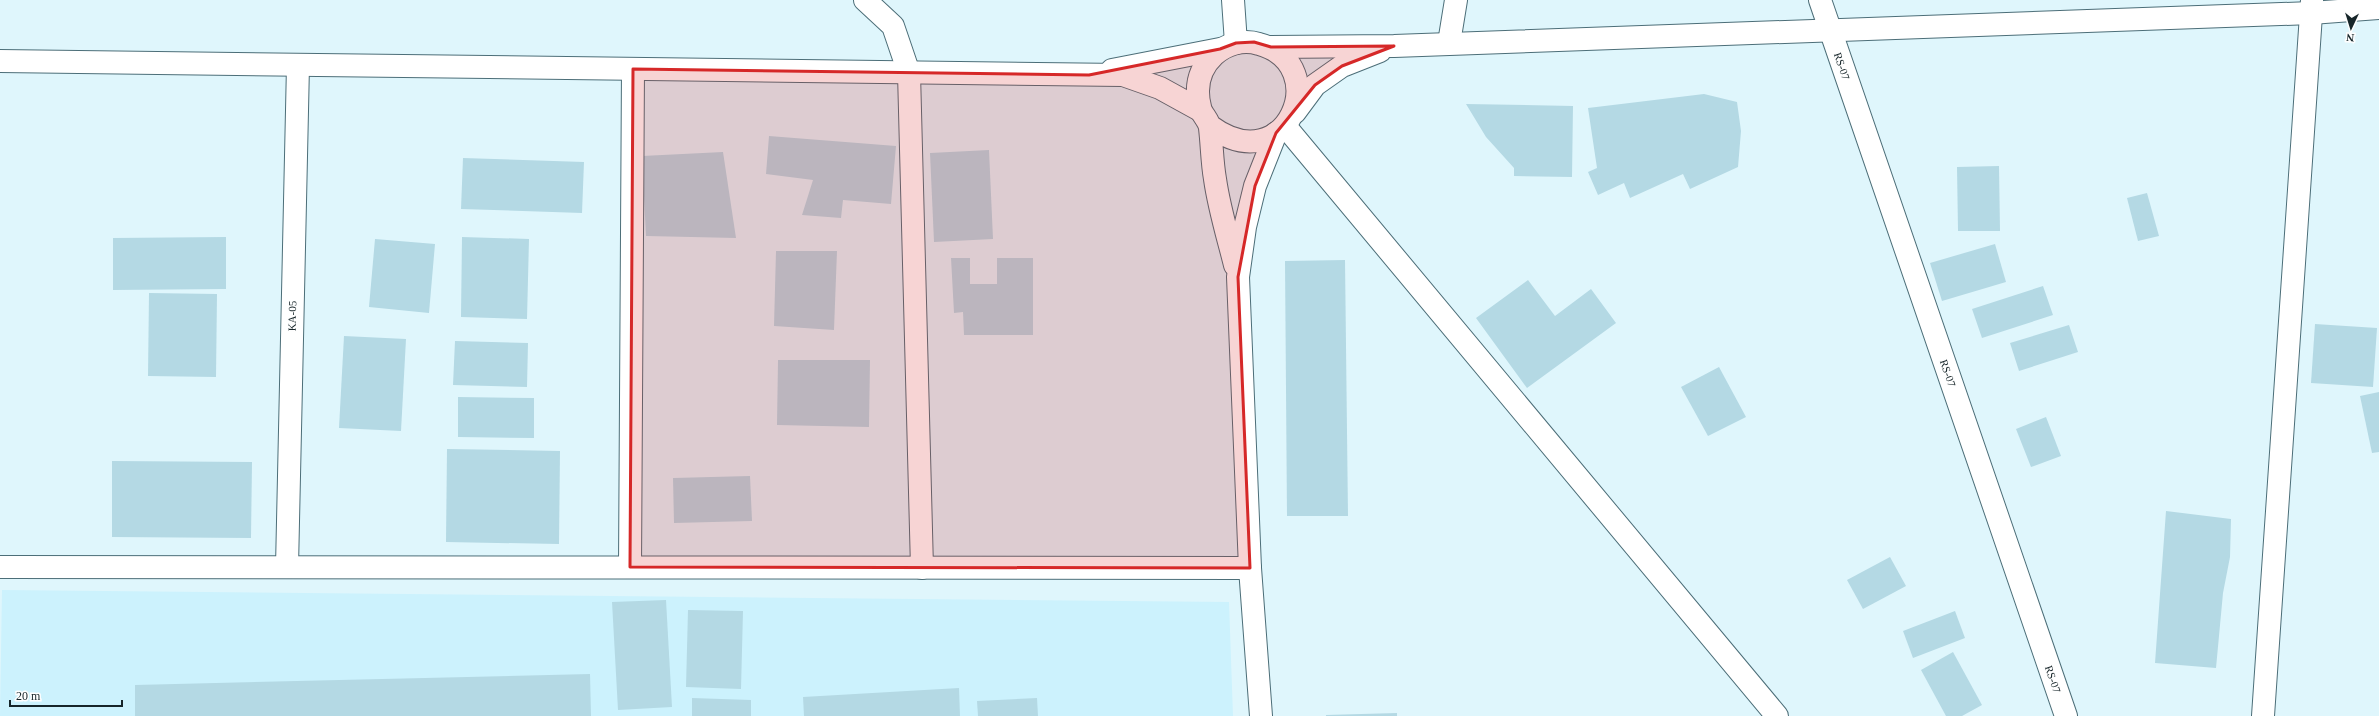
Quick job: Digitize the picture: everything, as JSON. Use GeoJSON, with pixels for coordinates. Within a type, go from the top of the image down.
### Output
{"type":"FeatureCollection","features":[{"type":"Feature","properties":{"kind":"street"},"geometry":{"type":"LineString","coordinates":[[865,0],[893,26],[910,73],[922,568]]}},
{"type":"Feature","properties":{"kind":"street"},"geometry":{"type":"LineString","coordinates":[[1233,0],[1228,46],[1208,61],[1199,76],[1197,93],[1205,118],[1215,180],[1238,277]]}},
{"type":"Feature","properties":{"kind":"street"},"geometry":{"type":"LineString","coordinates":[[1449,43],[1456,0]]}},
{"type":"Feature","properties":{"kind":"street","name":"RS-07"},"geometry":{"type":"LineString","coordinates":[[1820,0],[2066,716]]}},
{"type":"Feature","properties":{"kind":"street"},"geometry":{"type":"LineString","coordinates":[[1089,75],[1254,42],[1271,47],[1394,46],[1830,30],[2311,6],[2379,8]]}},
{"type":"Feature","properties":{"kind":"street"},"geometry":{"type":"LineString","coordinates":[[2263,716],[2311,6]]}},
{"type":"Feature","properties":{"kind":"street"},"geometry":{"type":"LineString","coordinates":[[0,61],[1123,75],[1160,88],[1205,118],[1224,137],[1242,142],[1260,141],[1284,126],[1315,85],[1336,70],[1394,46]]}},
{"type":"Feature","properties":{"kind":"street"},"geometry":{"type":"LineString","coordinates":[[1261,716],[1250,568],[1238,277],[1245,226],[1255,186],[1296,104],[1298,87],[1293,71],[1284,57],[1271,47]]}},
{"type":"Feature","properties":{"kind":"street","name":"KA-05"},"geometry":{"type":"LineString","coordinates":[[286,567],[298,65]]}},
{"type":"Feature","properties":{"kind":"street"},"geometry":{"type":"LineString","coordinates":[[630,567],[633,69]]}},
{"type":"Feature","properties":{"kind":"street"},"geometry":{"type":"LineString","coordinates":[[1284,126],[1777,716]]}},
{"type":"Feature","properties":{"kind":"street"},"geometry":{"type":"LineString","coordinates":[[0,567],[1250,568]]}},
{"type":"Feature","properties":{"kind":"highlighted area"},"geometry":{"type":"Polygon","coordinates":[[[1254,42],[1271,47],[1394,46],[1342,66],[1315,85],[1276,133],[1255,186],[1238,277],[1250,568],[630,567],[633,69],[1089,75],[1220,49],[1236,43],[1254,42]]]}},
{"type":"Feature","properties":{"kind":"shaded area"},"geometry":{"type":"Polygon","coordinates":[[[2,590],[1229,602],[1233,716],[0,716],[2,590]]]}},
{"type":"Feature","properties":{"kind":"building"},"geometry":{"type":"Polygon","coordinates":[[[1704,94],[1737,102],[1741,131],[1738,167],[1690,189],[1683,174],[1630,198],[1624,183],[1598,195],[1588,172],[1597,168],[1588,108],[1704,94]]]}},
{"type":"Feature","properties":{"kind":"building"},"geometry":{"type":"Polygon","coordinates":[[[1466,104],[1573,106],[1572,177],[1514,176],[1514,168],[1486,137],[1466,104]]]}},
{"type":"Feature","properties":{"kind":"building"},"geometry":{"type":"Polygon","coordinates":[[[769,136],[896,146],[891,204],[843,200],[841,218],[802,215],[813,180],[766,174],[769,136]]]}},
{"type":"Feature","properties":{"kind":"building"},"geometry":{"type":"Polygon","coordinates":[[[989,150],[993,239],[934,242],[930,153],[989,150]]]}},
{"type":"Feature","properties":{"kind":"building"},"geometry":{"type":"Polygon","coordinates":[[[723,152],[736,238],[646,236],[642,156],[723,152]]]}},
{"type":"Feature","properties":{"kind":"building"},"geometry":{"type":"Polygon","coordinates":[[[463,158],[584,162],[582,213],[461,209],[463,158]]]}},
{"type":"Feature","properties":{"kind":"building"},"geometry":{"type":"Polygon","coordinates":[[[1999,166],[2000,231],[1958,231],[1957,167],[1999,166]]]}},
{"type":"Feature","properties":{"kind":"building"},"geometry":{"type":"Polygon","coordinates":[[[2147,193],[2159,236],[2138,241],[2127,198],[2147,193]]]}},
{"type":"Feature","properties":{"kind":"building"},"geometry":{"type":"Polygon","coordinates":[[[226,237],[226,289],[113,290],[113,238],[226,237]]]}},
{"type":"Feature","properties":{"kind":"building"},"geometry":{"type":"Polygon","coordinates":[[[462,237],[529,239],[527,319],[461,317],[462,237]]]}},
{"type":"Feature","properties":{"kind":"building"},"geometry":{"type":"Polygon","coordinates":[[[375,239],[435,244],[429,313],[369,307],[375,239]]]}},
{"type":"Feature","properties":{"kind":"building"},"geometry":{"type":"Polygon","coordinates":[[[1995,244],[2006,282],[1942,301],[1930,263],[1995,244]]]}},
{"type":"Feature","properties":{"kind":"building"},"geometry":{"type":"Polygon","coordinates":[[[776,251],[837,251],[834,330],[774,326],[776,251]]]}},
{"type":"Feature","properties":{"kind":"building"},"geometry":{"type":"Polygon","coordinates":[[[951,258],[970,258],[970,284],[997,284],[997,258],[1033,258],[1033,335],[964,335],[963,312],[954,313],[951,258]]]}},
{"type":"Feature","properties":{"kind":"building"},"geometry":{"type":"Polygon","coordinates":[[[1345,260],[1348,516],[1287,516],[1285,261],[1345,260]]]}},
{"type":"Feature","properties":{"kind":"building"},"geometry":{"type":"Polygon","coordinates":[[[1528,280],[1555,316],[1591,289],[1616,323],[1527,388],[1476,318],[1528,280]]]}},
{"type":"Feature","properties":{"kind":"building"},"geometry":{"type":"Polygon","coordinates":[[[2043,286],[2053,315],[1982,338],[1972,309],[2043,286]]]}},
{"type":"Feature","properties":{"kind":"building"},"geometry":{"type":"Polygon","coordinates":[[[149,293],[217,294],[216,377],[148,376],[149,293]]]}},
{"type":"Feature","properties":{"kind":"building"},"geometry":{"type":"Polygon","coordinates":[[[2315,324],[2377,328],[2373,387],[2311,383],[2315,324]]]}},
{"type":"Feature","properties":{"kind":"building"},"geometry":{"type":"Polygon","coordinates":[[[2069,325],[2078,352],[2019,371],[2010,343],[2069,325]]]}},
{"type":"Feature","properties":{"kind":"building"},"geometry":{"type":"Polygon","coordinates":[[[344,336],[406,339],[401,431],[339,428],[344,336]]]}},
{"type":"Feature","properties":{"kind":"building"},"geometry":{"type":"Polygon","coordinates":[[[455,341],[528,343],[527,387],[453,385],[455,341]]]}},
{"type":"Feature","properties":{"kind":"building"},"geometry":{"type":"Polygon","coordinates":[[[778,360],[870,360],[869,427],[777,425],[778,360]]]}},
{"type":"Feature","properties":{"kind":"building"},"geometry":{"type":"Polygon","coordinates":[[[1719,367],[1746,417],[1708,436],[1681,387],[1719,367]]]}},
{"type":"Feature","properties":{"kind":"building"},"geometry":{"type":"Polygon","coordinates":[[[2379,392],[2379,452],[2372,453],[2360,396],[2379,392]]]}},
{"type":"Feature","properties":{"kind":"building"},"geometry":{"type":"Polygon","coordinates":[[[458,397],[534,398],[534,438],[458,437],[458,397]]]}},
{"type":"Feature","properties":{"kind":"building"},"geometry":{"type":"Polygon","coordinates":[[[2046,417],[2061,456],[2031,467],[2016,429],[2046,417]]]}},
{"type":"Feature","properties":{"kind":"building"},"geometry":{"type":"Polygon","coordinates":[[[447,449],[560,451],[559,544],[446,542],[447,449]]]}},
{"type":"Feature","properties":{"kind":"building"},"geometry":{"type":"Polygon","coordinates":[[[112,461],[252,462],[251,538],[112,537],[112,461]]]}},
{"type":"Feature","properties":{"kind":"building"},"geometry":{"type":"Polygon","coordinates":[[[750,476],[752,521],[674,523],[673,478],[750,476]]]}},
{"type":"Feature","properties":{"kind":"building"},"geometry":{"type":"Polygon","coordinates":[[[2166,511],[2231,519],[2230,557],[2223,593],[2216,668],[2155,663],[2166,511]]]}},
{"type":"Feature","properties":{"kind":"building"},"geometry":{"type":"Polygon","coordinates":[[[1890,557],[1906,586],[1863,609],[1847,580],[1890,557]]]}},
{"type":"Feature","properties":{"kind":"building"},"geometry":{"type":"Polygon","coordinates":[[[666,600],[672,707],[618,710],[612,602],[666,600]]]}},
{"type":"Feature","properties":{"kind":"building"},"geometry":{"type":"Polygon","coordinates":[[[688,610],[743,611],[741,689],[686,687],[688,610]]]}},
{"type":"Feature","properties":{"kind":"building"},"geometry":{"type":"Polygon","coordinates":[[[1955,611],[1965,638],[1913,658],[1903,631],[1955,611]]]}},
{"type":"Feature","properties":{"kind":"building"},"geometry":{"type":"Polygon","coordinates":[[[1953,652],[1982,705],[1962,716],[1946,716],[1921,670],[1953,652]]]}},
{"type":"Feature","properties":{"kind":"building"},"geometry":{"type":"Polygon","coordinates":[[[590,674],[591,716],[135,716],[135,685],[590,674]]]}},
{"type":"Feature","properties":{"kind":"building"},"geometry":{"type":"Polygon","coordinates":[[[959,688],[960,716],[804,716],[803,697],[959,688]]]}},
{"type":"Feature","properties":{"kind":"building"},"geometry":{"type":"Polygon","coordinates":[[[692,698],[751,700],[751,716],[692,716],[692,698]]]}},
{"type":"Feature","properties":{"kind":"building"},"geometry":{"type":"Polygon","coordinates":[[[1037,698],[1038,716],[978,716],[977,701],[1037,698]]]}},
{"type":"Feature","properties":{"kind":"building"},"geometry":{"type":"Polygon","coordinates":[[[1397,713],[1397,716],[1326,716],[1326,715],[1397,713]]]}}]}
